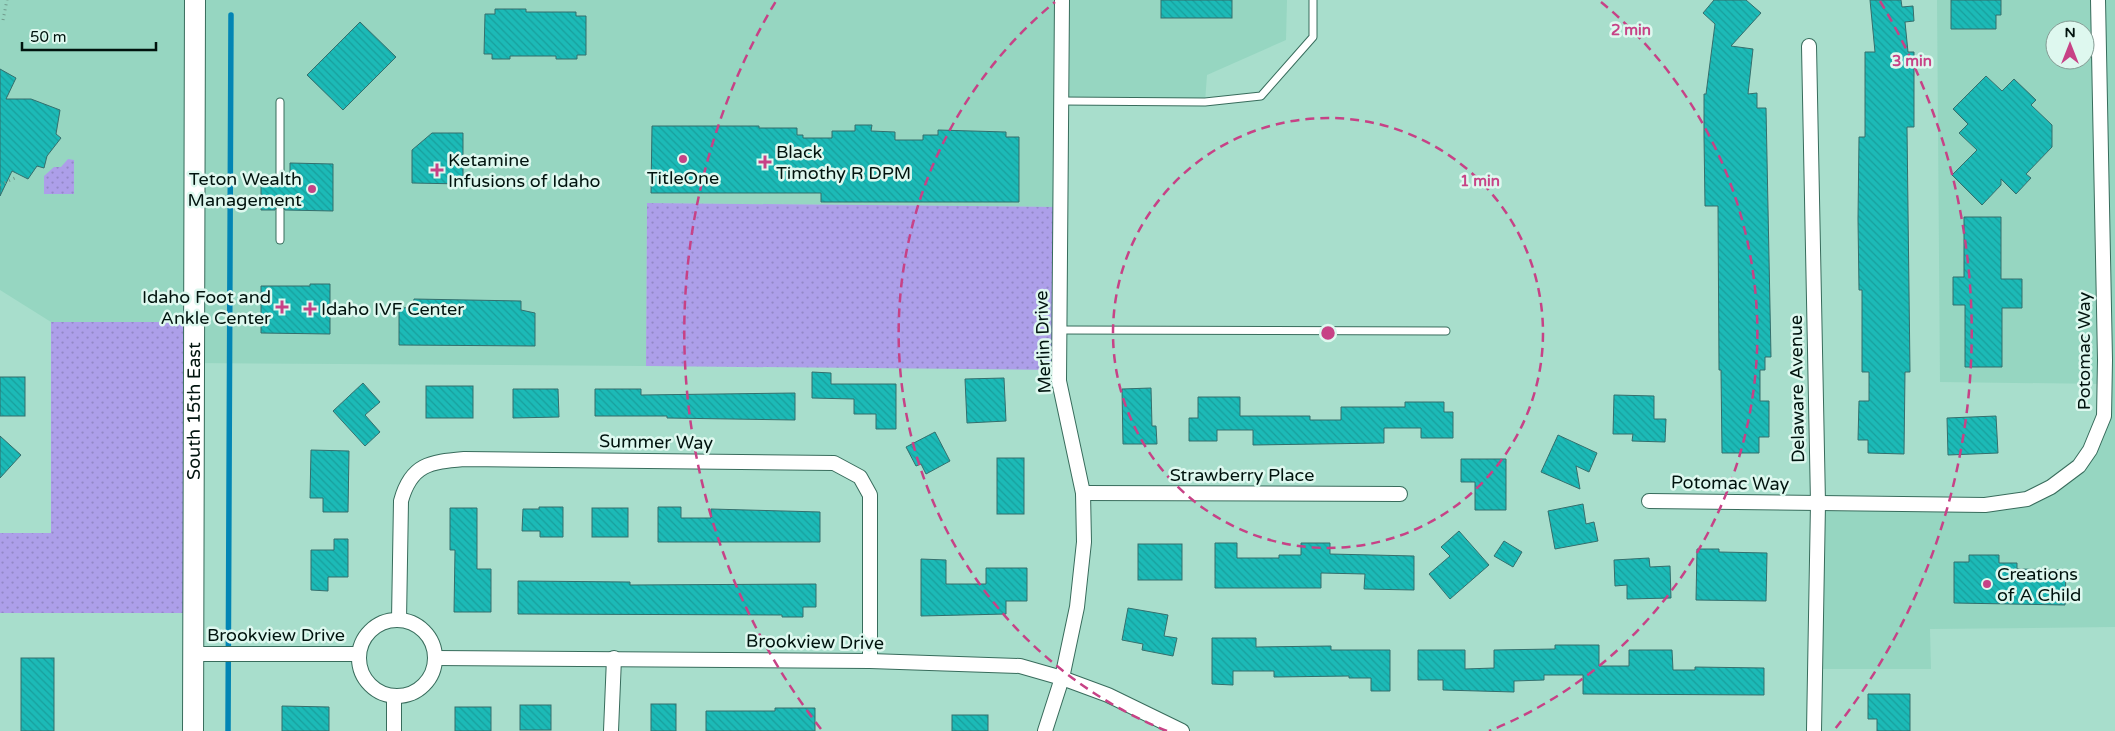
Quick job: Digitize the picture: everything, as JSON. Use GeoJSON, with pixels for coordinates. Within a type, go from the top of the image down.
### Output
{"type":"FeatureCollection","features":[{"type":"Feature","properties":{"kind":"main road","name":"South 15th East"},"geometry":{"type":"LineString","coordinates":[[193,731],[195,0]]}},
{"type":"Feature","properties":{"kind":"street","name":"Merlin Drive"},"geometry":{"type":"LineString","coordinates":[[1045,731],[1062,678],[1077,607],[1084,542],[1084,493],[1059,381],[1062,0]]}},
{"type":"Feature","properties":{"kind":"street","name":"Potomac Way"},"geometry":{"type":"LineString","coordinates":[[1648,501],[1985,505],[2027,499],[2051,487],[2079,466],[2090,450],[2104,416],[2108,206],[2098,0]]}},
{"type":"Feature","properties":{"kind":"street","name":"Delaware Avenue"},"geometry":{"type":"LineString","coordinates":[[1809,46],[1818,503],[1814,731]]}},
{"type":"Feature","properties":{"kind":"street","name":"Summer Way"},"geometry":{"type":"LineString","coordinates":[[399,620],[401,501],[404,487],[414,474],[427,464],[464,459],[834,463],[860,477],[870,495],[870,661]]}},
{"type":"Feature","properties":{"kind":"street","name":"Strawberry Place"},"geometry":{"type":"LineString","coordinates":[[1084,493],[1400,494]]}},
{"type":"Feature","properties":{"kind":"street"},"geometry":{"type":"LineString","coordinates":[[399,620],[410,622],[421,628],[429,636],[434,647],[435,658],[433,670],[427,681],[418,690],[407,695],[394,696],[382,694],[364,678],[359,667],[358,654],[361,643],[376,626],[387,621],[399,620]]}},
{"type":"Feature","properties":{"kind":"street","name":"Brookview Drive"},"geometry":{"type":"LineString","coordinates":[[193,654],[358,654]]}},
{"type":"Feature","properties":{"kind":"street","name":"Brookview Drive"},"geometry":{"type":"LineString","coordinates":[[435,658],[870,661],[1020,666],[1062,678],[1108,695],[1182,731]]}},
{"type":"Feature","properties":{"kind":"street"},"geometry":{"type":"LineString","coordinates":[[611,731],[614,658]]}},
{"type":"Feature","properties":{"kind":"street"},"geometry":{"type":"LineString","coordinates":[[394,696],[394,731]]}},
{"type":"Feature","properties":{"kind":"lane"},"geometry":{"type":"LineString","coordinates":[[1061,101],[1206,102],[1261,96],[1313,37],[1313,0]]}},
{"type":"Feature","properties":{"kind":"lane"},"geometry":{"type":"LineString","coordinates":[[280,102],[280,182]]}},
{"type":"Feature","properties":{"kind":"lane"},"geometry":{"type":"LineString","coordinates":[[280,210],[280,240]]}},
{"type":"Feature","properties":{"kind":"lane"},"geometry":{"type":"LineString","coordinates":[[1060,330],[1446,331]]}},
{"type":"Feature","properties":{"kind":"path"},"geometry":{"type":"LineString","coordinates":[[3,20],[7,0]]}},
{"type":"Feature","properties":{"kind":"path"},"geometry":{"type":"LineString","coordinates":[[0,185],[18,177]]}},
{"type":"Feature","properties":{"kind":"shaded area"},"geometry":{"type":"Polygon","coordinates":[[[0,0],[1287,0],[1286,40],[1207,75],[1205,102],[1061,101],[1060,207],[647,203],[646,366],[193,363],[193,322],[51,322],[0,290],[0,0]]]}},
{"type":"Feature","properties":{"kind":"shaded area"},"geometry":{"type":"Polygon","coordinates":[[[1937,0],[2115,0],[2115,627],[1930,629],[1931,669],[1815,669],[1818,503],[2027,499],[2090,450],[2104,384],[1940,382],[1937,0]]]}},
{"type":"Feature","properties":{"kind":"shaded area"},"geometry":{"type":"Polygon","coordinates":[[[68,159],[74,160],[74,194],[44,194],[44,176],[54,167],[61,167],[68,159]]]}},
{"type":"Feature","properties":{"kind":"shaded area"},"geometry":{"type":"Polygon","coordinates":[[[647,203],[1060,207],[1060,370],[646,366],[647,203]]]}},
{"type":"Feature","properties":{"kind":"shaded area"},"geometry":{"type":"Polygon","coordinates":[[[51,322],[193,322],[193,613],[0,613],[0,533],[51,533],[51,322]]]}},
{"type":"Feature","properties":{"kind":"building"},"geometry":{"type":"Polygon","coordinates":[[[1161,0],[1232,0],[1232,18],[1161,18],[1161,0]]]}},
{"type":"Feature","properties":{"kind":"building"},"geometry":{"type":"Polygon","coordinates":[[[1714,0],[1746,0],[1761,13],[1731,46],[1753,49],[1748,94],[1757,93],[1757,108],[1766,108],[1771,357],[1765,357],[1765,370],[1760,370],[1760,401],[1769,401],[1769,437],[1759,437],[1759,453],[1722,453],[1721,370],[1719,370],[1718,206],[1705,206],[1704,94],[1706,94],[1715,24],[1703,13],[1714,0]]]}},
{"type":"Feature","properties":{"kind":"building"},"geometry":{"type":"Polygon","coordinates":[[[1870,0],[1901,0],[1902,7],[1913,6],[1914,21],[1905,22],[1908,52],[1914,52],[1914,127],[1907,127],[1910,372],[1905,372],[1904,454],[1868,453],[1868,440],[1858,440],[1859,401],[1869,401],[1869,372],[1862,372],[1862,290],[1859,290],[1858,219],[1859,137],[1865,137],[1865,52],[1875,52],[1870,0]]]}},
{"type":"Feature","properties":{"kind":"building"},"geometry":{"type":"Polygon","coordinates":[[[1951,0],[2001,0],[2001,15],[1996,15],[1996,29],[1951,29],[1951,0]]]}},
{"type":"Feature","properties":{"kind":"building"},"geometry":{"type":"Polygon","coordinates":[[[495,9],[526,9],[526,12],[576,12],[576,16],[586,16],[586,55],[577,55],[577,59],[556,59],[556,56],[510,56],[510,59],[492,59],[492,54],[484,54],[485,14],[495,14],[495,9]]]}},
{"type":"Feature","properties":{"kind":"building"},"geometry":{"type":"Polygon","coordinates":[[[360,22],[396,57],[343,110],[307,75],[360,22]]]}},
{"type":"Feature","properties":{"kind":"building"},"geometry":{"type":"Polygon","coordinates":[[[0,69],[16,78],[6,99],[31,99],[60,110],[56,134],[61,138],[47,156],[44,168],[37,166],[28,179],[12,171],[0,196],[0,69]]]}},
{"type":"Feature","properties":{"kind":"building"},"geometry":{"type":"Polygon","coordinates":[[[1986,76],[2002,91],[2014,79],[2036,100],[2031,105],[2052,125],[2052,147],[2026,174],[2031,178],[2016,194],[2001,179],[2001,185],[1982,205],[1952,175],[1977,150],[1959,133],[1968,124],[1953,109],[1986,76]]]}},
{"type":"Feature","properties":{"kind":"building"},"geometry":{"type":"Polygon","coordinates":[[[855,125],[872,125],[871,131],[895,132],[895,140],[923,140],[923,135],[938,135],[938,130],[1006,132],[1006,137],[1019,137],[1019,202],[821,202],[821,193],[651,193],[652,126],[797,128],[797,135],[803,135],[803,138],[832,138],[832,131],[855,131],[855,125]]]}},
{"type":"Feature","properties":{"kind":"building","name":"Ketamine Infusions of Idaho"},"geometry":{"type":"Polygon","coordinates":[[[432,133],[463,133],[463,184],[412,183],[412,150],[432,133]]]}},
{"type":"Feature","properties":{"kind":"building"},"geometry":{"type":"Polygon","coordinates":[[[290,163],[333,164],[333,211],[285,210],[280,205],[275,210],[261,210],[261,182],[275,182],[278,187],[283,186],[285,182],[290,182],[290,163]]]}},
{"type":"Feature","properties":{"kind":"building"},"geometry":{"type":"Polygon","coordinates":[[[1964,217],[2001,217],[2001,279],[2022,279],[2022,308],[2002,308],[2002,367],[1965,367],[1965,305],[1953,305],[1953,277],[1964,277],[1964,217]]]}},
{"type":"Feature","properties":{"kind":"building"},"geometry":{"type":"Polygon","coordinates":[[[310,284],[330,284],[330,334],[261,333],[261,286],[310,286],[310,284]]]}},
{"type":"Feature","properties":{"kind":"building"},"geometry":{"type":"Polygon","coordinates":[[[414,299],[521,301],[521,310],[535,313],[535,346],[399,345],[399,309],[413,306],[414,299]]]}},
{"type":"Feature","properties":{"kind":"building"},"geometry":{"type":"Polygon","coordinates":[[[812,372],[831,373],[831,384],[896,384],[896,429],[876,429],[876,414],[854,414],[854,399],[812,398],[812,372]]]}},
{"type":"Feature","properties":{"kind":"building"},"geometry":{"type":"Polygon","coordinates":[[[0,377],[25,377],[25,416],[0,416],[0,377]]]}},
{"type":"Feature","properties":{"kind":"building"},"geometry":{"type":"Polygon","coordinates":[[[1004,378],[1006,421],[967,423],[965,379],[1004,378]]]}},
{"type":"Feature","properties":{"kind":"building"},"geometry":{"type":"Polygon","coordinates":[[[363,383],[380,402],[365,415],[380,432],[365,446],[333,411],[363,383]]]}},
{"type":"Feature","properties":{"kind":"building"},"geometry":{"type":"Polygon","coordinates":[[[426,386],[473,386],[473,418],[426,418],[426,386]]]}},
{"type":"Feature","properties":{"kind":"building"},"geometry":{"type":"Polygon","coordinates":[[[1151,388],[1152,426],[1156,426],[1157,444],[1123,444],[1122,389],[1151,388]]]}},
{"type":"Feature","properties":{"kind":"building"},"geometry":{"type":"Polygon","coordinates":[[[513,389],[558,389],[559,417],[513,418],[513,389]]]}},
{"type":"Feature","properties":{"kind":"building"},"geometry":{"type":"Polygon","coordinates":[[[595,389],[641,389],[641,395],[795,393],[795,420],[595,416],[595,389]]]}},
{"type":"Feature","properties":{"kind":"building"},"geometry":{"type":"Polygon","coordinates":[[[1614,395],[1654,396],[1654,419],[1666,419],[1665,442],[1632,441],[1633,434],[1613,434],[1614,395]]]}},
{"type":"Feature","properties":{"kind":"building"},"geometry":{"type":"Polygon","coordinates":[[[1198,397],[1240,397],[1240,416],[1310,416],[1310,420],[1341,420],[1341,407],[1405,407],[1405,402],[1444,402],[1444,412],[1453,412],[1453,438],[1421,438],[1421,428],[1384,428],[1384,443],[1253,445],[1253,430],[1217,430],[1217,441],[1189,441],[1189,418],[1198,418],[1198,397]]]}},
{"type":"Feature","properties":{"kind":"building"},"geometry":{"type":"Polygon","coordinates":[[[1996,416],[1998,453],[1948,455],[1947,418],[1996,416]]]}},
{"type":"Feature","properties":{"kind":"building"},"geometry":{"type":"Polygon","coordinates":[[[935,432],[950,461],[926,474],[921,464],[916,466],[906,447],[935,432]]]}},
{"type":"Feature","properties":{"kind":"building"},"geometry":{"type":"Polygon","coordinates":[[[1558,435],[1597,453],[1589,472],[1576,466],[1580,489],[1541,472],[1558,435]]]}},
{"type":"Feature","properties":{"kind":"building"},"geometry":{"type":"Polygon","coordinates":[[[0,436],[21,455],[0,478],[0,436]]]}},
{"type":"Feature","properties":{"kind":"building"},"geometry":{"type":"Polygon","coordinates":[[[311,450],[349,451],[348,512],[323,512],[323,498],[310,498],[311,450]]]}},
{"type":"Feature","properties":{"kind":"building"},"geometry":{"type":"Polygon","coordinates":[[[997,458],[1024,458],[1024,514],[997,514],[997,458]]]}},
{"type":"Feature","properties":{"kind":"building"},"geometry":{"type":"Polygon","coordinates":[[[1461,459],[1506,459],[1506,510],[1475,510],[1475,482],[1461,482],[1461,459]]]}},
{"type":"Feature","properties":{"kind":"building"},"geometry":{"type":"Polygon","coordinates":[[[1583,504],[1586,524],[1594,522],[1598,541],[1555,549],[1548,511],[1583,504]]]}},
{"type":"Feature","properties":{"kind":"building"},"geometry":{"type":"Polygon","coordinates":[[[539,507],[563,507],[563,537],[540,537],[540,531],[522,531],[523,509],[539,509],[539,507]]]}},
{"type":"Feature","properties":{"kind":"building"},"geometry":{"type":"Polygon","coordinates":[[[658,507],[681,507],[681,518],[711,518],[711,509],[820,512],[820,542],[658,542],[658,507]]]}},
{"type":"Feature","properties":{"kind":"building"},"geometry":{"type":"Polygon","coordinates":[[[450,508],[477,508],[477,569],[491,569],[491,612],[454,612],[455,550],[450,550],[450,508]]]}},
{"type":"Feature","properties":{"kind":"building"},"geometry":{"type":"Polygon","coordinates":[[[592,508],[628,508],[628,537],[592,537],[592,508]]]}},
{"type":"Feature","properties":{"kind":"building"},"geometry":{"type":"Polygon","coordinates":[[[1459,531],[1489,565],[1450,599],[1429,574],[1450,556],[1441,547],[1459,531]]]}},
{"type":"Feature","properties":{"kind":"building"},"geometry":{"type":"Polygon","coordinates":[[[334,539],[348,539],[348,577],[328,577],[328,591],[311,590],[311,550],[334,550],[334,539]]]}},
{"type":"Feature","properties":{"kind":"building"},"geometry":{"type":"Polygon","coordinates":[[[1504,541],[1522,552],[1513,567],[1494,556],[1504,541]]]}},
{"type":"Feature","properties":{"kind":"building"},"geometry":{"type":"Polygon","coordinates":[[[1215,543],[1237,543],[1237,558],[1279,558],[1279,555],[1301,555],[1301,543],[1330,543],[1330,554],[1414,556],[1414,590],[1364,589],[1365,574],[1321,573],[1321,588],[1215,588],[1215,543]]]}},
{"type":"Feature","properties":{"kind":"building"},"geometry":{"type":"Polygon","coordinates":[[[1138,544],[1182,544],[1182,580],[1138,580],[1138,544]]]}},
{"type":"Feature","properties":{"kind":"building"},"geometry":{"type":"Polygon","coordinates":[[[1697,549],[1719,549],[1719,552],[1767,553],[1766,601],[1696,600],[1697,549]]]}},
{"type":"Feature","properties":{"kind":"building"},"geometry":{"type":"Polygon","coordinates":[[[1969,555],[1999,555],[1999,563],[2017,563],[2017,569],[2066,570],[2065,605],[1954,603],[1954,562],[1969,562],[1969,555]]]}},
{"type":"Feature","properties":{"kind":"building"},"geometry":{"type":"Polygon","coordinates":[[[1649,558],[1650,567],[1670,566],[1671,598],[1627,599],[1627,585],[1615,586],[1614,560],[1649,558]]]}},
{"type":"Feature","properties":{"kind":"building"},"geometry":{"type":"Polygon","coordinates":[[[921,559],[946,560],[946,584],[986,584],[986,568],[1027,568],[1027,601],[1006,601],[1006,614],[921,616],[921,559]]]}},
{"type":"Feature","properties":{"kind":"building"},"geometry":{"type":"Polygon","coordinates":[[[518,581],[630,582],[630,585],[816,584],[816,607],[803,607],[803,617],[782,617],[782,615],[518,614],[518,581]]]}},
{"type":"Feature","properties":{"kind":"building"},"geometry":{"type":"Polygon","coordinates":[[[1128,608],[1168,615],[1164,636],[1177,638],[1173,656],[1142,650],[1143,644],[1122,640],[1128,608]]]}},
{"type":"Feature","properties":{"kind":"building"},"geometry":{"type":"Polygon","coordinates":[[[1212,638],[1256,638],[1256,647],[1331,646],[1331,650],[1390,650],[1390,691],[1371,691],[1371,678],[1349,678],[1349,676],[1274,677],[1274,671],[1233,671],[1233,685],[1212,684],[1212,638]]]}},
{"type":"Feature","properties":{"kind":"building"},"geometry":{"type":"Polygon","coordinates":[[[1555,645],[1599,645],[1599,666],[1629,666],[1629,650],[1672,650],[1673,670],[1695,670],[1695,667],[1764,668],[1764,695],[1583,694],[1583,675],[1544,675],[1544,680],[1514,681],[1514,692],[1443,690],[1443,680],[1418,680],[1418,650],[1465,650],[1465,669],[1494,668],[1494,650],[1555,649],[1555,645]]]}},
{"type":"Feature","properties":{"kind":"building"},"geometry":{"type":"Polygon","coordinates":[[[21,658],[54,658],[54,731],[21,731],[21,658]]]}},
{"type":"Feature","properties":{"kind":"building"},"geometry":{"type":"Polygon","coordinates":[[[1868,694],[1910,694],[1910,731],[1877,731],[1877,719],[1868,719],[1868,694]]]}},
{"type":"Feature","properties":{"kind":"building"},"geometry":{"type":"Polygon","coordinates":[[[651,704],[676,704],[676,731],[651,731],[651,704]]]}},
{"type":"Feature","properties":{"kind":"building"},"geometry":{"type":"Polygon","coordinates":[[[520,705],[551,705],[551,730],[520,730],[520,705]]]}},
{"type":"Feature","properties":{"kind":"building"},"geometry":{"type":"Polygon","coordinates":[[[282,706],[329,707],[329,731],[282,731],[282,706]]]}},
{"type":"Feature","properties":{"kind":"building"},"geometry":{"type":"Polygon","coordinates":[[[455,707],[491,707],[491,731],[455,731],[455,707]]]}},
{"type":"Feature","properties":{"kind":"building"},"geometry":{"type":"Polygon","coordinates":[[[775,708],[815,708],[815,731],[706,731],[706,711],[775,711],[775,708]]]}},
{"type":"Feature","properties":{"kind":"building"},"geometry":{"type":"Polygon","coordinates":[[[952,715],[988,715],[988,731],[952,731],[952,715]]]}},
{"type":"Feature","properties":{"kind":"waterway"},"geometry":{"type":"LineString","coordinates":[[228,731],[231,15]]}},
{"type":"Feature","properties":{"kind":"place","name":"TitleOne"},"geometry":{"type":"Point","coordinates":[683,159]}},
{"type":"Feature","properties":{"kind":"place","name":"Black Timothy R DPM"},"geometry":{"type":"Point","coordinates":[765,162]}},
{"type":"Feature","properties":{"kind":"place","name":"Ketamine Infusions of Idaho"},"geometry":{"type":"Point","coordinates":[437,170]}},
{"type":"Feature","properties":{"kind":"place","name":"Teton Wealth Management"},"geometry":{"type":"Point","coordinates":[312,189]}},
{"type":"Feature","properties":{"kind":"place","name":"Idaho Foot and Ankle Center"},"geometry":{"type":"Point","coordinates":[282,307]}},
{"type":"Feature","properties":{"kind":"place","name":"Idaho IVF Center"},"geometry":{"type":"Point","coordinates":[310,309]}},
{"type":"Feature","properties":{"kind":"place","name":"Creations of A Child"},"geometry":{"type":"Point","coordinates":[1987,584]}}]}
